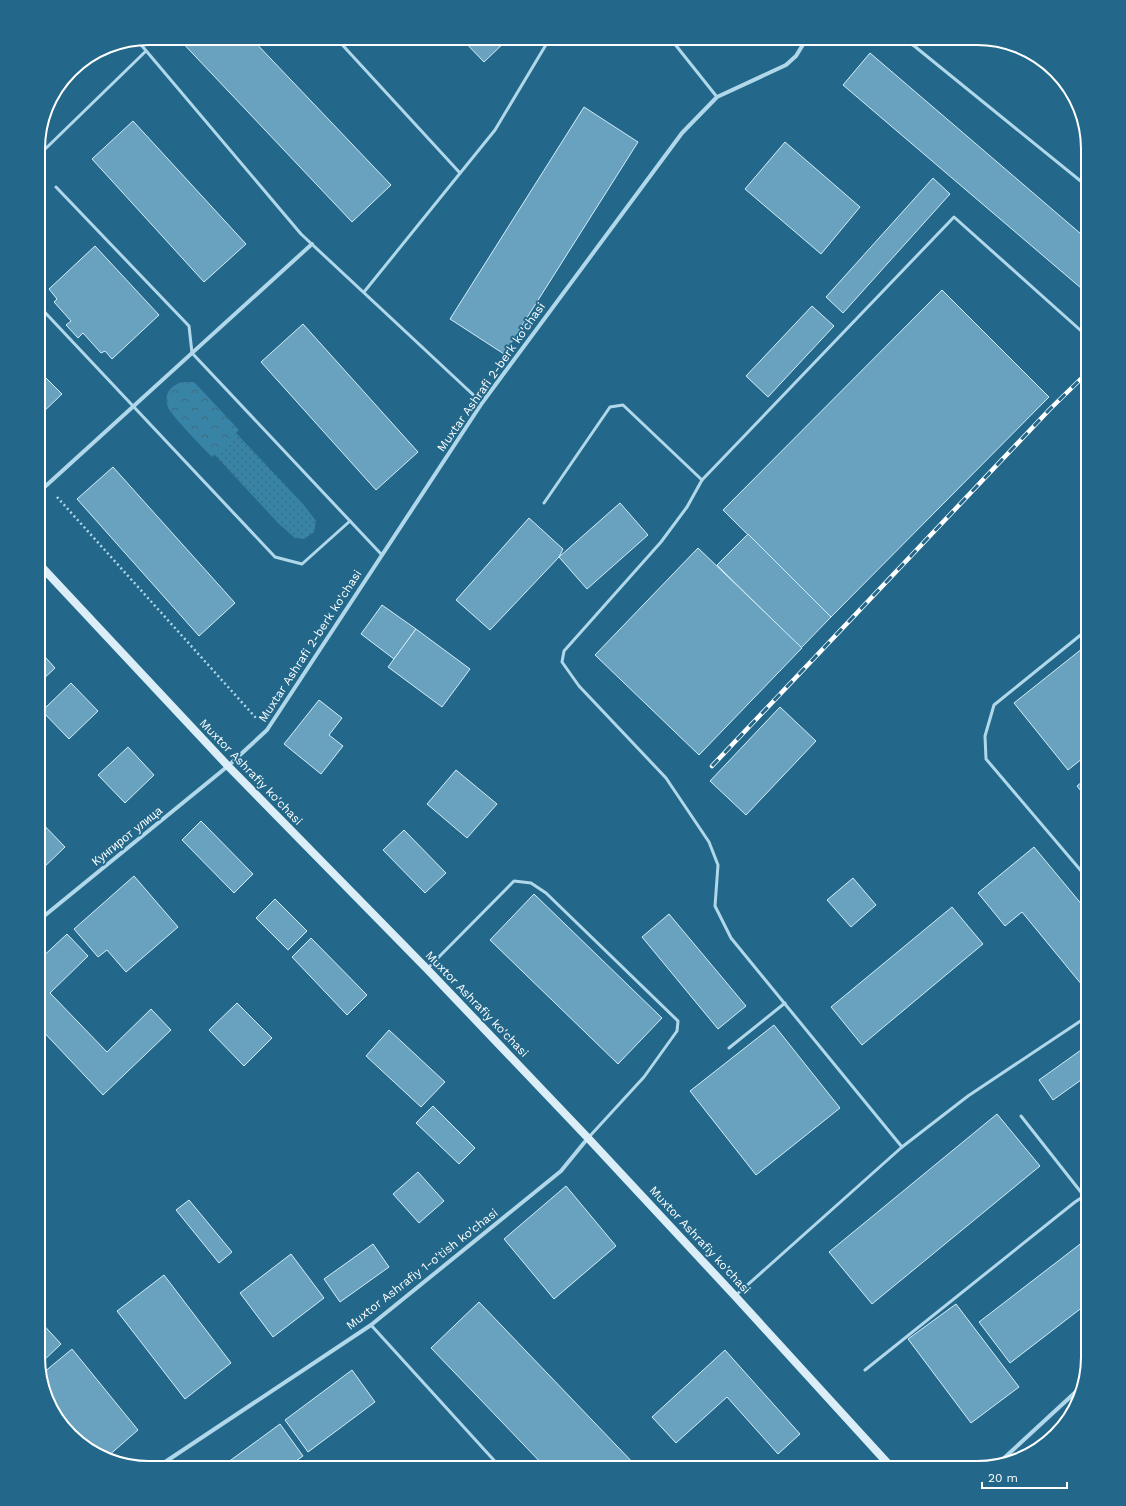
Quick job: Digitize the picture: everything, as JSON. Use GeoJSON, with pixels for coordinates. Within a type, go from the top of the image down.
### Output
{"type":"FeatureCollection","features":[{"type":"Feature","properties":{"kind":"main road","name":"Muxtor Ashrafiy ko'chasi"},"geometry":{"type":"LineString","coordinates":[[45,570],[228,766],[427,969],[588,1138],[736,1296],[886,1461]]}},
{"type":"Feature","properties":{"kind":"street","name":"Muxtar Ashrafi 2-berk ko'chasi"},"geometry":{"type":"LineString","coordinates":[[228,766],[267,730],[482,403],[682,133],[716,97],[786,65],[796,56],[803,45]]}},
{"type":"Feature","properties":{"kind":"street"},"geometry":{"type":"LineString","coordinates":[[47,485],[312,244]]}},
{"type":"Feature","properties":{"kind":"street","name":"Кунгирот улица"},"geometry":{"type":"LineString","coordinates":[[45,915],[228,766]]}},
{"type":"Feature","properties":{"kind":"street","name":"Muxtor Ashrafiy 1-o'tish ko'chasi"},"geometry":{"type":"LineString","coordinates":[[167,1461],[371,1325],[561,1171],[588,1138]]}},
{"type":"Feature","properties":{"kind":"street"},"geometry":{"type":"LineString","coordinates":[[1005,1457],[1074,1393]]}},
{"type":"Feature","properties":{"kind":"lane"},"geometry":{"type":"LineString","coordinates":[[342,45],[460,173]]}},
{"type":"Feature","properties":{"kind":"lane"},"geometry":{"type":"LineString","coordinates":[[364,292],[495,130],[546,45]]}},
{"type":"Feature","properties":{"kind":"lane"},"geometry":{"type":"LineString","coordinates":[[675,45],[716,97]]}},
{"type":"Feature","properties":{"kind":"lane"},"geometry":{"type":"LineString","coordinates":[[913,45],[1081,181]]}},
{"type":"Feature","properties":{"kind":"lane"},"geometry":{"type":"LineString","coordinates":[[142,46],[301,234],[482,403]]}},
{"type":"Feature","properties":{"kind":"lane"},"geometry":{"type":"LineString","coordinates":[[45,149],[146,51]]}},
{"type":"Feature","properties":{"kind":"lane"},"geometry":{"type":"LineString","coordinates":[[56,187],[189,326],[192,353],[382,555]]}},
{"type":"Feature","properties":{"kind":"lane"},"geometry":{"type":"LineString","coordinates":[[902,1147],[731,938],[715,906],[718,865],[709,842],[666,778],[579,686],[562,662],[564,651],[661,542],[687,507],[702,480],[954,217],[1081,331]]}},
{"type":"Feature","properties":{"kind":"lane"},"geometry":{"type":"LineString","coordinates":[[45,312],[275,557],[302,564],[350,521]]}},
{"type":"Feature","properties":{"kind":"lane"},"geometry":{"type":"LineString","coordinates":[[544,503],[610,407],[623,405],[702,480]]}},
{"type":"Feature","properties":{"kind":"lane"},"geometry":{"type":"LineString","coordinates":[[1081,635],[994,705],[985,736],[986,759],[1081,871]]}},
{"type":"Feature","properties":{"kind":"lane"},"geometry":{"type":"LineString","coordinates":[[427,969],[514,881],[531,883],[546,892],[678,1022],[677,1031],[644,1077],[588,1138]]}},
{"type":"Feature","properties":{"kind":"lane"},"geometry":{"type":"LineString","coordinates":[[729,1048],[785,1003]]}},
{"type":"Feature","properties":{"kind":"lane"},"geometry":{"type":"LineString","coordinates":[[736,1296],[902,1147],[968,1096],[1081,1021]]}},
{"type":"Feature","properties":{"kind":"lane"},"geometry":{"type":"LineString","coordinates":[[1021,1116],[1081,1192]]}},
{"type":"Feature","properties":{"kind":"lane"},"geometry":{"type":"LineString","coordinates":[[865,1370],[1081,1198]]}},
{"type":"Feature","properties":{"kind":"lane"},"geometry":{"type":"LineString","coordinates":[[371,1325],[495,1461]]}},
{"type":"Feature","properties":{"kind":"path"},"geometry":{"type":"LineString","coordinates":[[47,485],[267,730]]}},
{"type":"Feature","properties":{"kind":"green space"},"geometry":{"type":"Polygon","coordinates":[[[181,382],[194,382],[239,430],[212,457],[181,424],[168,407],[168,392],[173,386],[181,382]]]}},
{"type":"Feature","properties":{"kind":"green space"},"geometry":{"type":"Polygon","coordinates":[[[236,433],[303,504],[316,521],[314,532],[304,539],[295,538],[279,524],[214,454],[236,433]]]}},
{"type":"Feature","properties":{"kind":"building"},"geometry":{"type":"Polygon","coordinates":[[[185,45],[258,45],[391,185],[352,222],[185,45]]]}},
{"type":"Feature","properties":{"kind":"building"},"geometry":{"type":"Polygon","coordinates":[[[468,45],[502,45],[484,62],[468,45]]]}},
{"type":"Feature","properties":{"kind":"building"},"geometry":{"type":"Polygon","coordinates":[[[870,53],[1081,234],[1081,288],[843,85],[870,53]]]}},
{"type":"Feature","properties":{"kind":"building"},"geometry":{"type":"Polygon","coordinates":[[[584,107],[638,142],[504,354],[450,319],[584,107]]]}},
{"type":"Feature","properties":{"kind":"building"},"geometry":{"type":"Polygon","coordinates":[[[133,121],[246,244],[204,282],[92,159],[133,121]]]}},
{"type":"Feature","properties":{"kind":"building"},"geometry":{"type":"Polygon","coordinates":[[[785,142],[860,207],[821,254],[745,189],[785,142]]]}},
{"type":"Feature","properties":{"kind":"building"},"geometry":{"type":"Polygon","coordinates":[[[933,178],[950,194],[843,313],[826,297],[933,178]]]}},
{"type":"Feature","properties":{"kind":"building"},"geometry":{"type":"Polygon","coordinates":[[[95,246],[159,315],[112,359],[105,351],[101,353],[83,333],[78,338],[66,325],[71,321],[54,302],[57,299],[49,289],[95,246]]]}},
{"type":"Feature","properties":{"kind":"building"},"geometry":{"type":"Polygon","coordinates":[[[942,290],[1049,397],[831,617],[723,510],[942,290]]]}},
{"type":"Feature","properties":{"kind":"building"},"geometry":{"type":"Polygon","coordinates":[[[812,306],[834,326],[768,397],[746,376],[812,306]]]}},
{"type":"Feature","properties":{"kind":"building"},"geometry":{"type":"Polygon","coordinates":[[[303,324],[418,452],[376,490],[261,362],[303,324]]]}},
{"type":"Feature","properties":{"kind":"building"},"geometry":{"type":"Polygon","coordinates":[[[45,377],[62,394],[45,410],[45,377]]]}},
{"type":"Feature","properties":{"kind":"building"},"geometry":{"type":"Polygon","coordinates":[[[113,467],[235,603],[199,636],[77,499],[113,467]]]}},
{"type":"Feature","properties":{"kind":"building"},"geometry":{"type":"Polygon","coordinates":[[[620,503],[648,535],[587,589],[559,557],[620,503]]]}},
{"type":"Feature","properties":{"kind":"building"},"geometry":{"type":"Polygon","coordinates":[[[529,518],[563,549],[559,557],[490,630],[456,600],[529,518]]]}},
{"type":"Feature","properties":{"kind":"building"},"geometry":{"type":"Polygon","coordinates":[[[748,534],[831,617],[801,648],[717,565],[748,534]]]}},
{"type":"Feature","properties":{"kind":"building"},"geometry":{"type":"Polygon","coordinates":[[[698,548],[802,648],[699,755],[595,655],[698,548]]]}},
{"type":"Feature","properties":{"kind":"building"},"geometry":{"type":"Polygon","coordinates":[[[382,605],[416,629],[394,659],[361,634],[382,605]]]}},
{"type":"Feature","properties":{"kind":"building"},"geometry":{"type":"Polygon","coordinates":[[[416,629],[470,669],[442,707],[388,667],[416,629]]]}},
{"type":"Feature","properties":{"kind":"building"},"geometry":{"type":"Polygon","coordinates":[[[1081,650],[1081,760],[1068,770],[1014,703],[1081,650]]]}},
{"type":"Feature","properties":{"kind":"building"},"geometry":{"type":"Polygon","coordinates":[[[45,657],[55,668],[45,677],[45,657]]]}},
{"type":"Feature","properties":{"kind":"building"},"geometry":{"type":"Polygon","coordinates":[[[71,683],[98,711],[69,739],[45,714],[45,708],[71,683]]]}},
{"type":"Feature","properties":{"kind":"building"},"geometry":{"type":"Polygon","coordinates":[[[319,700],[342,718],[329,735],[343,746],[321,774],[284,744],[319,700]]]}},
{"type":"Feature","properties":{"kind":"building"},"geometry":{"type":"Polygon","coordinates":[[[780,707],[816,741],[746,815],[710,781],[780,707]]]}},
{"type":"Feature","properties":{"kind":"building"},"geometry":{"type":"Polygon","coordinates":[[[128,747],[154,775],[125,803],[98,775],[128,747]]]}},
{"type":"Feature","properties":{"kind":"building"},"geometry":{"type":"Polygon","coordinates":[[[456,770],[497,804],[467,838],[427,804],[456,770]]]}},
{"type":"Feature","properties":{"kind":"building"},"geometry":{"type":"Polygon","coordinates":[[[1081,783],[1081,791],[1077,786],[1081,783]]]}},
{"type":"Feature","properties":{"kind":"building"},"geometry":{"type":"Polygon","coordinates":[[[201,821],[253,874],[234,893],[182,840],[201,821]]]}},
{"type":"Feature","properties":{"kind":"building"},"geometry":{"type":"Polygon","coordinates":[[[45,826],[65,847],[45,866],[45,826]]]}},
{"type":"Feature","properties":{"kind":"building"},"geometry":{"type":"Polygon","coordinates":[[[404,830],[446,873],[425,893],[383,850],[404,830]]]}},
{"type":"Feature","properties":{"kind":"building"},"geometry":{"type":"Polygon","coordinates":[[[1034,847],[1081,904],[1081,984],[1022,912],[1005,926],[978,893],[1034,847]]]}},
{"type":"Feature","properties":{"kind":"building"},"geometry":{"type":"Polygon","coordinates":[[[134,876],[178,927],[126,972],[107,950],[98,957],[74,929],[134,876]]]}},
{"type":"Feature","properties":{"kind":"building"},"geometry":{"type":"Polygon","coordinates":[[[853,878],[876,905],[851,927],[827,900],[853,878]]]}},
{"type":"Feature","properties":{"kind":"building"},"geometry":{"type":"Polygon","coordinates":[[[534,894],[662,1018],[618,1064],[490,940],[534,894]]]}},
{"type":"Feature","properties":{"kind":"building"},"geometry":{"type":"Polygon","coordinates":[[[275,899],[307,931],[288,950],[256,918],[275,899]]]}},
{"type":"Feature","properties":{"kind":"building"},"geometry":{"type":"Polygon","coordinates":[[[952,907],[983,944],[862,1045],[831,1007],[952,907]]]}},
{"type":"Feature","properties":{"kind":"building"},"geometry":{"type":"Polygon","coordinates":[[[669,914],[746,1006],[718,1029],[642,937],[669,914]]]}},
{"type":"Feature","properties":{"kind":"building"},"geometry":{"type":"Polygon","coordinates":[[[67,934],[88,956],[50,993],[107,1052],[151,1009],[171,1030],[103,1095],[45,1033],[45,954],[67,934]]]}},
{"type":"Feature","properties":{"kind":"building"},"geometry":{"type":"Polygon","coordinates":[[[311,938],[367,995],[347,1015],[292,957],[311,938]]]}},
{"type":"Feature","properties":{"kind":"building"},"geometry":{"type":"Polygon","coordinates":[[[237,1003],[272,1038],[244,1066],[209,1030],[237,1003]]]}},
{"type":"Feature","properties":{"kind":"building"},"geometry":{"type":"Polygon","coordinates":[[[774,1025],[840,1108],[756,1175],[690,1091],[774,1025]]]}},
{"type":"Feature","properties":{"kind":"building"},"geometry":{"type":"Polygon","coordinates":[[[389,1030],[445,1082],[421,1107],[366,1056],[389,1030]]]}},
{"type":"Feature","properties":{"kind":"building"},"geometry":{"type":"Polygon","coordinates":[[[1081,1050],[1081,1080],[1053,1100],[1039,1080],[1081,1050]]]}},
{"type":"Feature","properties":{"kind":"building"},"geometry":{"type":"Polygon","coordinates":[[[433,1106],[475,1148],[459,1164],[416,1123],[433,1106]]]}},
{"type":"Feature","properties":{"kind":"building"},"geometry":{"type":"Polygon","coordinates":[[[997,1114],[1040,1166],[872,1304],[829,1252],[997,1114]]]}},
{"type":"Feature","properties":{"kind":"building"},"geometry":{"type":"Polygon","coordinates":[[[418,1172],[444,1201],[419,1223],[393,1194],[418,1172]]]}},
{"type":"Feature","properties":{"kind":"building"},"geometry":{"type":"Polygon","coordinates":[[[566,1186],[616,1246],[554,1299],[504,1239],[566,1186]]]}},
{"type":"Feature","properties":{"kind":"building"},"geometry":{"type":"Polygon","coordinates":[[[189,1200],[232,1252],[219,1263],[176,1210],[189,1200]]]}},
{"type":"Feature","properties":{"kind":"building"},"geometry":{"type":"Polygon","coordinates":[[[1081,1243],[1081,1308],[1010,1363],[979,1322],[1081,1243]]]}},
{"type":"Feature","properties":{"kind":"building"},"geometry":{"type":"Polygon","coordinates":[[[373,1244],[389,1267],[340,1302],[324,1279],[373,1244]]]}},
{"type":"Feature","properties":{"kind":"building"},"geometry":{"type":"Polygon","coordinates":[[[291,1254],[324,1298],[273,1337],[240,1293],[291,1254]]]}},
{"type":"Feature","properties":{"kind":"building"},"geometry":{"type":"Polygon","coordinates":[[[164,1275],[231,1363],[185,1399],[117,1311],[164,1275]]]}},
{"type":"Feature","properties":{"kind":"building"},"geometry":{"type":"Polygon","coordinates":[[[479,1302],[631,1461],[539,1461],[431,1348],[479,1302]]]}},
{"type":"Feature","properties":{"kind":"building"},"geometry":{"type":"Polygon","coordinates":[[[956,1304],[1019,1387],[971,1423],[908,1339],[956,1304]]]}},
{"type":"Feature","properties":{"kind":"building"},"geometry":{"type":"Polygon","coordinates":[[[45,1327],[61,1344],[45,1359],[45,1327]]]}},
{"type":"Feature","properties":{"kind":"building"},"geometry":{"type":"Polygon","coordinates":[[[72,1349],[138,1430],[111,1454],[91,1444],[73,1428],[62,1415],[53,1397],[46,1371],[72,1349]]]}},
{"type":"Feature","properties":{"kind":"building"},"geometry":{"type":"Polygon","coordinates":[[[725,1350],[800,1434],[778,1454],[727,1397],[676,1443],[652,1417],[725,1350]]]}},
{"type":"Feature","properties":{"kind":"building"},"geometry":{"type":"Polygon","coordinates":[[[352,1370],[375,1402],[308,1452],[285,1420],[352,1370]]]}},
{"type":"Feature","properties":{"kind":"building"},"geometry":{"type":"Polygon","coordinates":[[[280,1424],[303,1456],[296,1461],[230,1461],[280,1424]]]}},
{"type":"Feature","properties":{"kind":"railway"},"geometry":{"type":"LineString","coordinates":[[712,766],[1050,409],[1081,379]]}}]}
